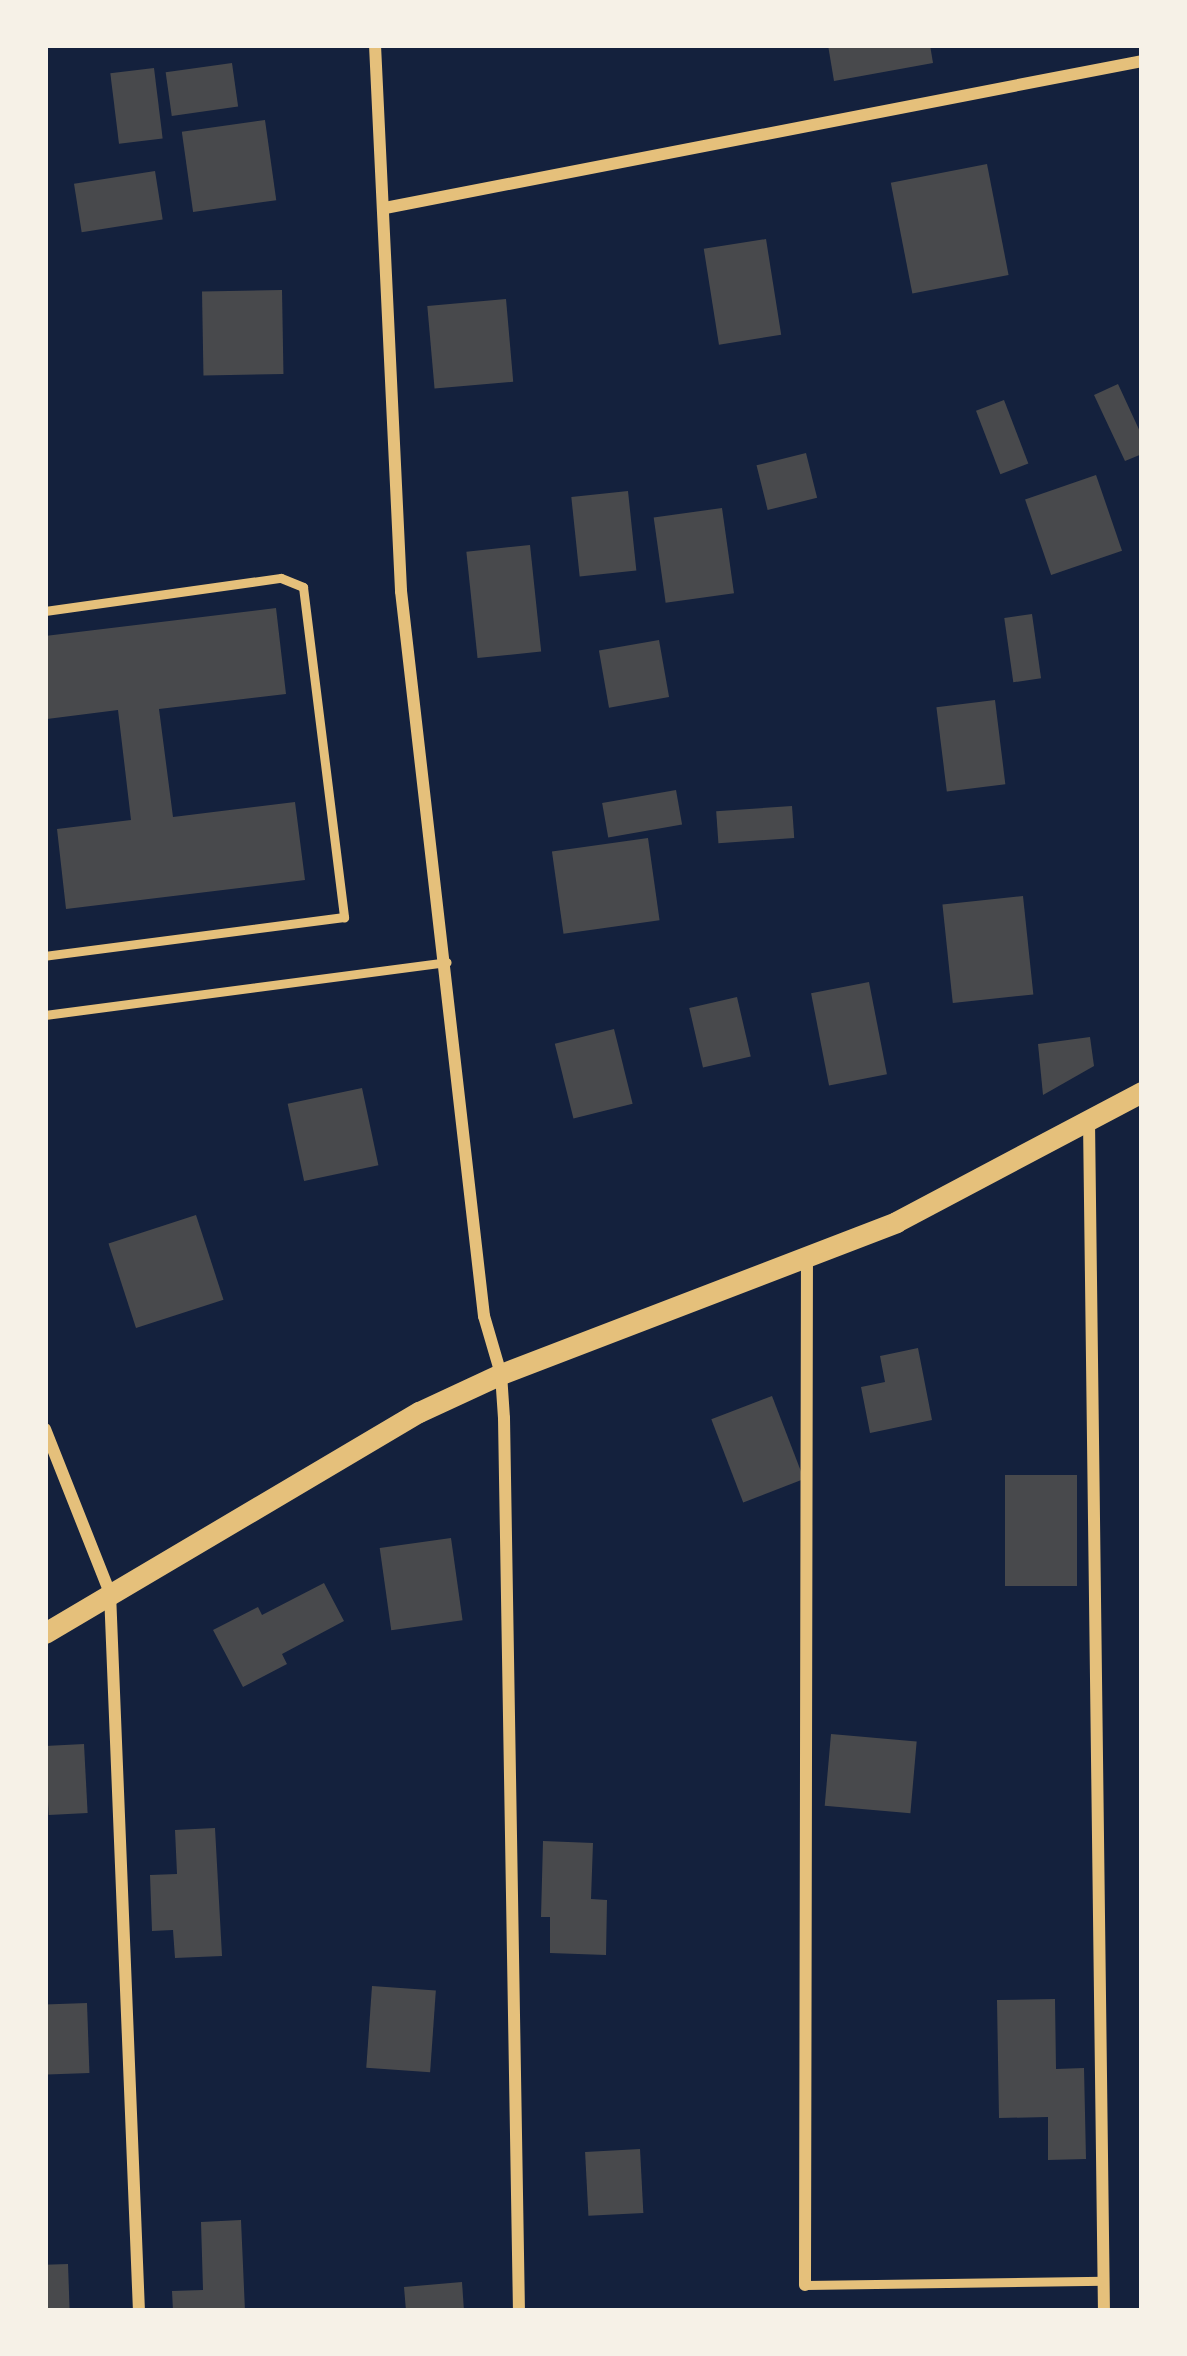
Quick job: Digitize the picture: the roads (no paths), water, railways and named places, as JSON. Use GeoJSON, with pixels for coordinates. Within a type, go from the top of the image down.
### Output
{"type":"FeatureCollection","features":[{"type":"Feature","properties":{"kind":"street"},"geometry":{"type":"LineString","coordinates":[[376,45],[401,591],[484,1316],[501,1374],[518,2311]]}},
{"type":"Feature","properties":{"kind":"street"},"geometry":{"type":"LineString","coordinates":[[385,208],[1142,62]]}},
{"type":"Feature","properties":{"kind":"street"},"geometry":{"type":"LineString","coordinates":[[45,1633],[419,1412],[501,1374],[896,1222],[1142,1092]]}},
{"type":"Feature","properties":{"kind":"street"},"geometry":{"type":"LineString","coordinates":[[1089,1120],[1104,2311]]}},
{"type":"Feature","properties":{"kind":"street"},"geometry":{"type":"LineString","coordinates":[[805,2285],[807,1257]]}},
{"type":"Feature","properties":{"kind":"street"},"geometry":{"type":"LineString","coordinates":[[45,1429],[110,1593],[139,2311]]}},
{"type":"Feature","properties":{"kind":"lane"},"geometry":{"type":"LineString","coordinates":[[45,611],[281,578],[303,587],[344,917],[45,956]]}},
{"type":"Feature","properties":{"kind":"lane"},"geometry":{"type":"LineString","coordinates":[[45,1015],[447,962]]}},
{"type":"Feature","properties":{"kind":"lane"},"geometry":{"type":"LineString","coordinates":[[805,2285],[1104,2281]]}}]}
